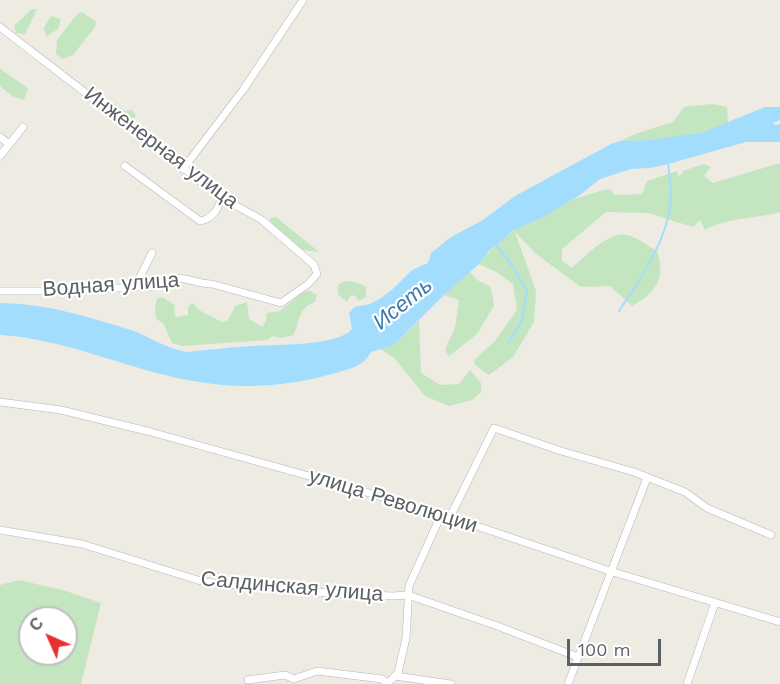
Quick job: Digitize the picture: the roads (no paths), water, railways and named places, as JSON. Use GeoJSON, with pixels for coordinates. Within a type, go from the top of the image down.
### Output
{"type":"FeatureCollection","features":[{"type":"Feature","properties":{"kind":"street"},"geometry":{"type":"LineString","coordinates":[[183,169],[243,90],[303,0]]}},
{"type":"Feature","properties":{"kind":"street","name":"Инженерная улица"},"geometry":{"type":"LineString","coordinates":[[0,27],[222,198],[262,220],[314,265],[316,274]]}},
{"type":"Feature","properties":{"kind":"street"},"geometry":{"type":"LineString","coordinates":[[0,156],[23,127]]}},
{"type":"Feature","properties":{"kind":"street"},"geometry":{"type":"LineString","coordinates":[[0,137],[9,144]]}},
{"type":"Feature","properties":{"kind":"street"},"geometry":{"type":"LineString","coordinates":[[125,166],[200,221],[208,220],[216,212],[222,198]]}},
{"type":"Feature","properties":{"kind":"street"},"geometry":{"type":"LineString","coordinates":[[135,287],[152,253]]}},
{"type":"Feature","properties":{"kind":"street","name":"Водная улица"},"geometry":{"type":"LineString","coordinates":[[0,291],[158,286],[171,279],[182,278],[281,303],[309,284],[316,274]]}},
{"type":"Feature","properties":{"kind":"street","name":"улица Революции"},"geometry":{"type":"LineString","coordinates":[[0,402],[61,410],[151,432],[450,517],[610,572],[780,622]]}},
{"type":"Feature","properties":{"kind":"street"},"geometry":{"type":"LineString","coordinates":[[450,517],[494,428],[561,451],[634,472],[685,492],[708,508],[771,535]]}},
{"type":"Feature","properties":{"kind":"street"},"geometry":{"type":"LineString","coordinates":[[568,684],[647,478]]}},
{"type":"Feature","properties":{"kind":"street"},"geometry":{"type":"LineString","coordinates":[[248,680],[285,675],[294,679],[317,672],[382,679],[387,684],[398,673],[406,638],[410,586],[441,515]]}},
{"type":"Feature","properties":{"kind":"street","name":"Салдинская улица"},"geometry":{"type":"LineString","coordinates":[[0,530],[82,544],[204,582],[313,592],[408,595],[578,657]]}},
{"type":"Feature","properties":{"kind":"street"},"geometry":{"type":"LineString","coordinates":[[687,684],[715,603]]}},
{"type":"Feature","properties":{"kind":"street"},"geometry":{"type":"LineString","coordinates":[[394,676],[451,684]]}},
{"type":"Feature","properties":{"kind":"water","name":"Исеть"},"geometry":{"type":"Polygon","coordinates":[[[765,107],[780,107],[780,120],[773,123],[780,124],[780,142],[746,142],[668,164],[631,169],[600,179],[580,195],[545,216],[514,230],[488,252],[479,264],[397,342],[371,352],[363,362],[347,370],[277,385],[204,383],[155,373],[50,342],[0,335],[0,303],[33,305],[83,316],[131,330],[166,346],[187,352],[320,342],[333,339],[352,329],[349,313],[354,307],[370,304],[381,298],[412,270],[428,263],[431,253],[451,237],[483,220],[515,196],[611,144],[620,141],[650,140],[701,133],[765,107]]]}},
{"type":"Feature","properties":{"kind":"waterway"},"geometry":{"type":"LineString","coordinates":[[619,311],[652,258],[665,229],[671,199],[668,162]]}},
{"type":"Feature","properties":{"kind":"waterway"},"geometry":{"type":"LineString","coordinates":[[494,243],[509,261],[527,291],[522,321],[509,342]]}}]}
